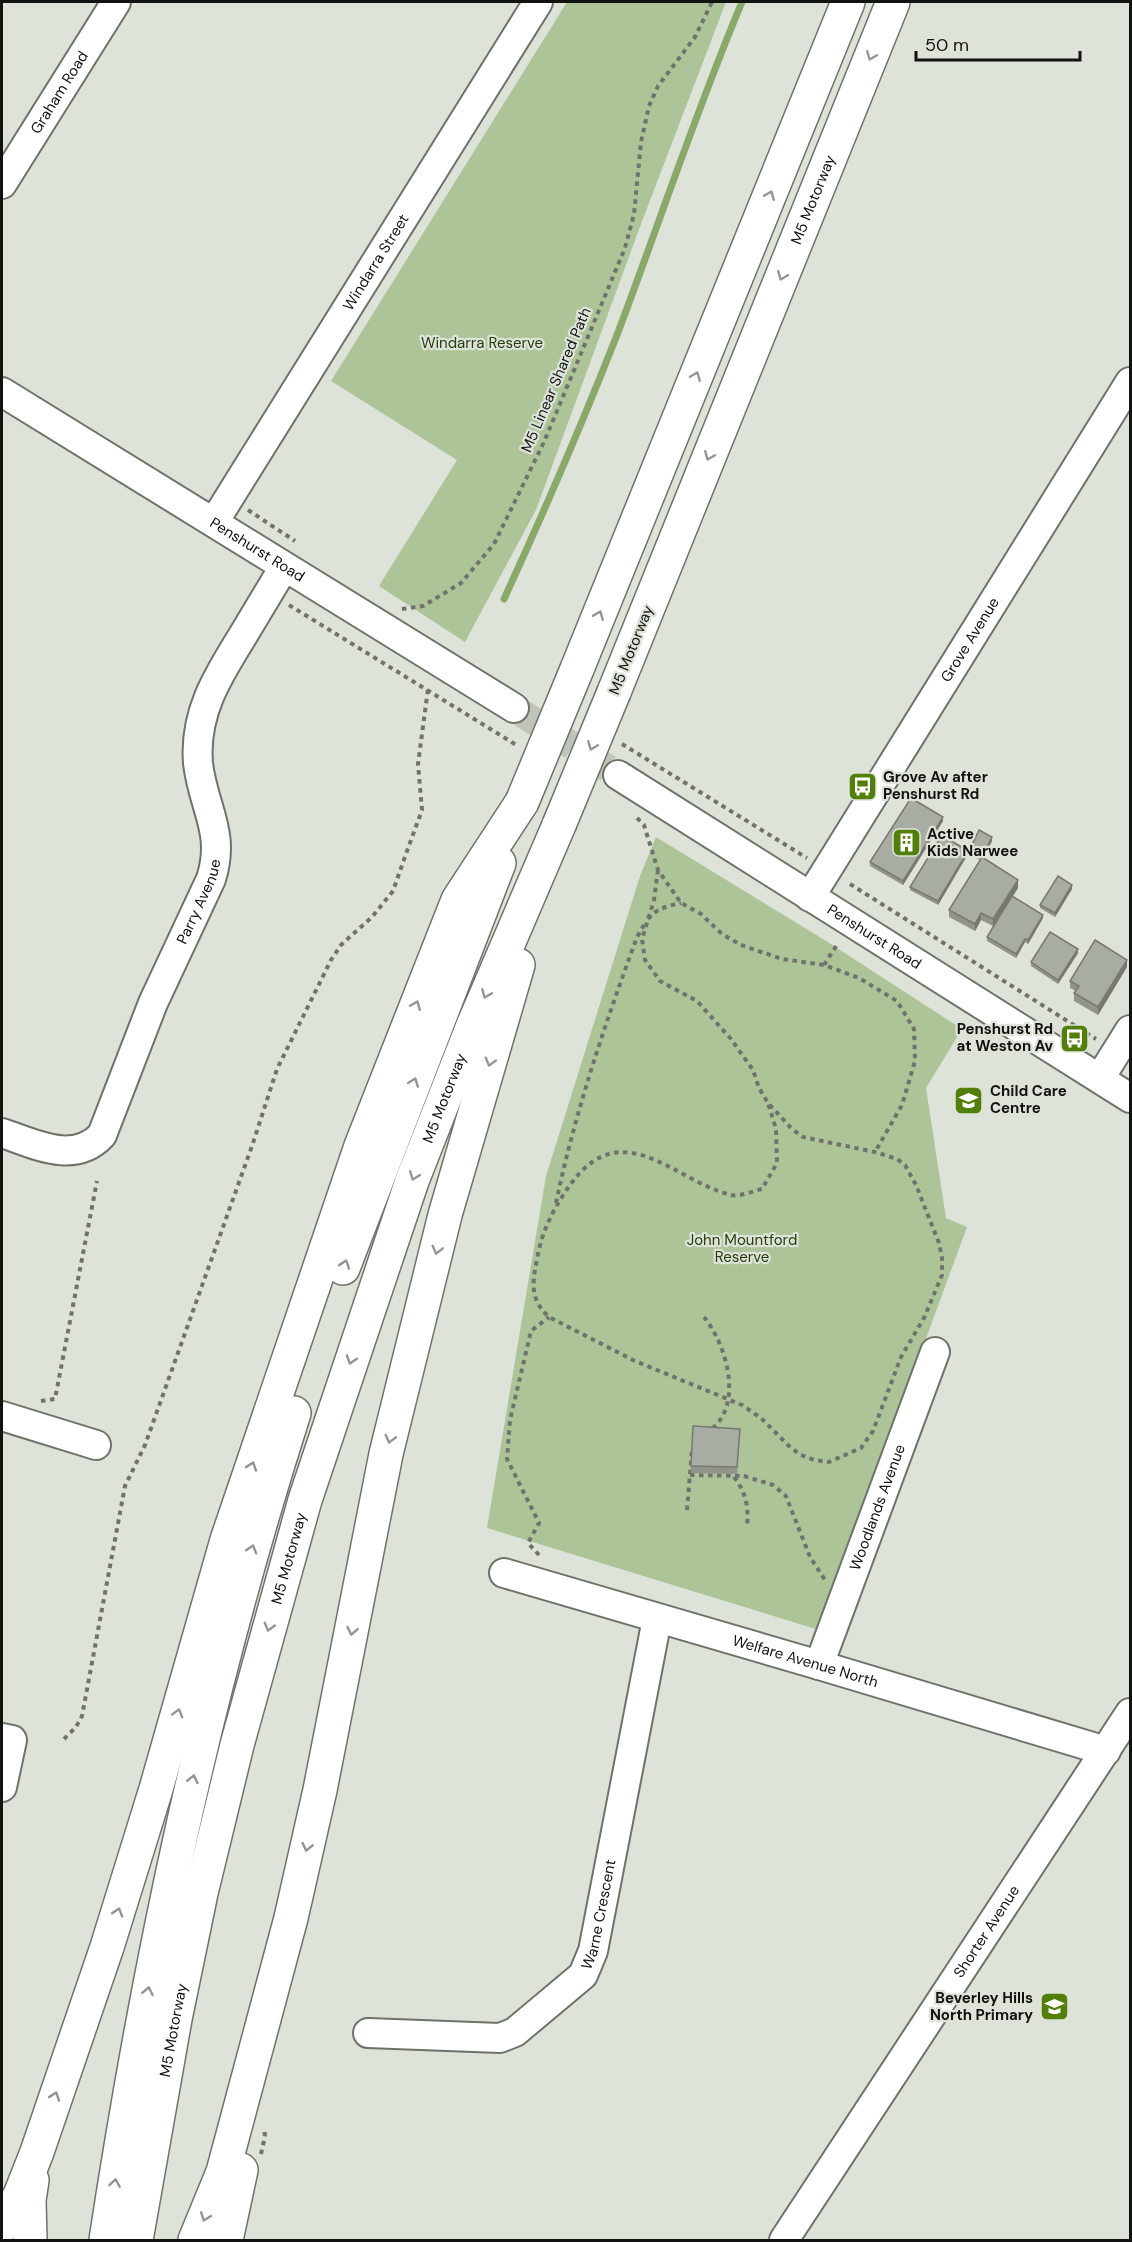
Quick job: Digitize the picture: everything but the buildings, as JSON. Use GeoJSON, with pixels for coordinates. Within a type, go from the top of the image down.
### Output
{"type":"FeatureCollection","features":[{"type":"Feature","properties":{"kind":"highway"},"geometry":{"type":"LineString","coordinates":[[106,2241],[131,2084],[179,1835],[212,1697],[246,1571],[311,1357],[351,1245],[522,802],[848,2]]}},
{"type":"Feature","properties":{"kind":"highway","name":"M5 Motorway"},"geometry":{"type":"LineString","coordinates":[[136,2241],[173,2030],[201,1893],[237,1745],[305,1500],[416,1171],[472,1028],[614,692],[893,2]]}},
{"type":"Feature","properties":{"kind":"highway"},"geometry":{"type":"LineString","coordinates":[[2,2226],[20,2195],[37,2152],[107,1947],[156,1789],[227,1540],[361,1146],[458,900],[522,802]]}},
{"type":"Feature","properties":{"kind":"highway"},"geometry":{"type":"LineString","coordinates":[[226,2241],[259,2089],[291,1918],[320,1790],[392,1431],[445,1215],[559,825]]}},
{"type":"Feature","properties":{"kind":"highway"},"geometry":{"type":"LineString","coordinates":[[195,2241],[223,2172],[291,1918]]}},
{"type":"Feature","properties":{"kind":"highway"},"geometry":{"type":"LineString","coordinates":[[30,2241],[29,2200],[37,2152]]}},
{"type":"Feature","properties":{"kind":"street","name":"Graham Road"},"geometry":{"type":"LineString","coordinates":[[2,184],[116,2]]}},
{"type":"Feature","properties":{"kind":"street","name":"Windarra Street"},"geometry":{"type":"LineString","coordinates":[[214,522],[537,2]]}},
{"type":"Feature","properties":{"kind":"street","name":"Grove Avenue"},"geometry":{"type":"LineString","coordinates":[[810,897],[1131,382]]}},
{"type":"Feature","properties":{"kind":"street","name":"Penshurst Road"},"geometry":{"type":"LineString","coordinates":[[2,392],[214,522],[293,556],[514,708]]}},
{"type":"Feature","properties":{"kind":"street","name":"Parry Avenue"},"geometry":{"type":"LineString","coordinates":[[2,1134],[58,1150],[72,1151],[94,1144],[105,1129],[153,1003],[208,886],[216,863],[217,847],[214,829],[199,764],[199,725],[204,707],[221,670],[293,556]]}},
{"type":"Feature","properties":{"kind":"street","name":"Penshurst Road"},"geometry":{"type":"LineString","coordinates":[[618,775],[1131,1098]]}},
{"type":"Feature","properties":{"kind":"street"},"geometry":{"type":"LineString","coordinates":[[1100,1078],[1131,1030]]}},
{"type":"Feature","properties":{"kind":"street","name":"Woodlands Avenue"},"geometry":{"type":"LineString","coordinates":[[819,1665],[935,1352]]}},
{"type":"Feature","properties":{"kind":"street"},"geometry":{"type":"LineString","coordinates":[[2,1416],[96,1446]]}},
{"type":"Feature","properties":{"kind":"street","name":"Welfare Avenue North"},"geometry":{"type":"LineString","coordinates":[[504,1573],[1106,1751]]}},
{"type":"Feature","properties":{"kind":"street","name":"Warne Crescent"},"geometry":{"type":"LineString","coordinates":[[368,2033],[500,2038],[515,2032],[583,1975],[593,1951],[657,1619]]}},
{"type":"Feature","properties":{"kind":"street","name":"Shorter Avenue"},"geometry":{"type":"LineString","coordinates":[[784,2241],[1131,1713]]}},
{"type":"Feature","properties":{"kind":"street"},"geometry":{"type":"LineString","coordinates":[[2,1787],[7,1739]]}},
{"type":"Feature","properties":{"kind":"path","name":"M5 Linear Shared Path"},"geometry":{"type":"LineString","coordinates":[[402,609],[423,606],[461,583],[494,544],[544,442],[625,248],[634,214],[641,142],[649,106],[658,86],[695,37],[712,2]]}},
{"type":"Feature","properties":{"kind":"path"},"geometry":{"type":"LineString","coordinates":[[247,510],[293,556]]}},
{"type":"Feature","properties":{"kind":"path"},"geometry":{"type":"LineString","coordinates":[[64,1739],[76,1727],[82,1716],[125,1486],[144,1445],[252,1146],[277,1069],[331,960],[342,945],[372,917],[393,891],[422,810],[418,764],[428,689],[288,604]]}},
{"type":"Feature","properties":{"kind":"path"},"geometry":{"type":"LineString","coordinates":[[555,1208],[567,1149],[637,937],[654,900],[658,870]]}},
{"type":"Feature","properties":{"kind":"path"},"geometry":{"type":"LineString","coordinates":[[850,884],[1099,1041]]}},
{"type":"Feature","properties":{"kind":"path"},"geometry":{"type":"LineString","coordinates":[[768,1103],[776,1129],[777,1164],[762,1189],[733,1196],[653,1158],[628,1152],[598,1156],[586,1164],[564,1192],[555,1208],[539,1248],[534,1293],[539,1308],[549,1317],[635,1361],[742,1405],[761,1418],[794,1450],[814,1460],[829,1462],[861,1448],[873,1431],[901,1357],[933,1298],[942,1275],[942,1258],[930,1218],[905,1165],[897,1159],[875,1152],[803,1137],[792,1129],[768,1103],[759,1088],[753,1070],[731,1039],[697,1001],[660,981],[645,960],[642,939],[645,923],[653,913],[665,906],[681,903],[701,914],[722,934],[741,945],[782,959],[824,965],[859,978],[897,1001],[914,1029],[915,1061],[902,1105],[875,1152]]}},
{"type":"Feature","properties":{"kind":"path"},"geometry":{"type":"LineString","coordinates":[[34,1403],[55,1399],[97,1181]]}},
{"type":"Feature","properties":{"kind":"path"},"geometry":{"type":"LineString","coordinates":[[539,1555],[528,1543],[539,1523],[507,1459],[510,1420],[531,1331],[549,1317]]}},
{"type":"Feature","properties":{"kind":"path"},"geometry":{"type":"LineString","coordinates":[[704,1317],[711,1326],[727,1365],[729,1400],[721,1421],[705,1434]]}},
{"type":"Feature","properties":{"kind":"path"},"geometry":{"type":"LineString","coordinates":[[687,1510],[692,1444]]}},
{"type":"Feature","properties":{"kind":"path"},"geometry":{"type":"LineString","coordinates":[[690,1475],[760,1480],[772,1485],[786,1496],[810,1557],[826,1582],[845,1594]]}},
{"type":"Feature","properties":{"kind":"path"},"geometry":{"type":"LineString","coordinates":[[734,1477],[741,1486],[746,1499],[747,1527]]}},
{"type":"Feature","properties":{"kind":"green space","name":"Windarra Reserve"},"geometry":{"type":"Polygon","coordinates":[[[567,2],[726,2],[641,224],[536,510],[465,642],[379,586],[457,460],[331,381],[567,2]]]}},
{"type":"Feature","properties":{"kind":"green space","name":"John Mountford Reserve"},"geometry":{"type":"Polygon","coordinates":[[[656,837],[823,939],[962,1029],[926,1088],[946,1218],[967,1227],[819,1630],[487,1528],[546,1176],[640,876],[656,837]]]}},
{"type":"Feature","properties":{"kind":"waterway"},"geometry":{"type":"LineString","coordinates":[[504,599],[604,368],[709,84],[742,2]]}},
{"type":"Feature","properties":{"kind":"tunnel"},"geometry":{"type":"LineString","coordinates":[[514,708],[618,775]]}},
{"type":"Feature","properties":{"kind":"place","name":"Grove Av after Penshurst Rd"},"geometry":{"type":"Point","coordinates":[862,786]}},
{"type":"Feature","properties":{"kind":"place","name":"Active Kids Narwee"},"geometry":{"type":"Point","coordinates":[906,843]}},
{"type":"Feature","properties":{"kind":"place","name":"Penshurst Rd at Weston Av"},"geometry":{"type":"Point","coordinates":[1074,1038]}},
{"type":"Feature","properties":{"kind":"place","name":"Child Care Centre"},"geometry":{"type":"Point","coordinates":[969,1100]}},
{"type":"Feature","properties":{"kind":"place","name":"Beverley Hills North Primary"},"geometry":{"type":"Point","coordinates":[1054,2007]}}]}
